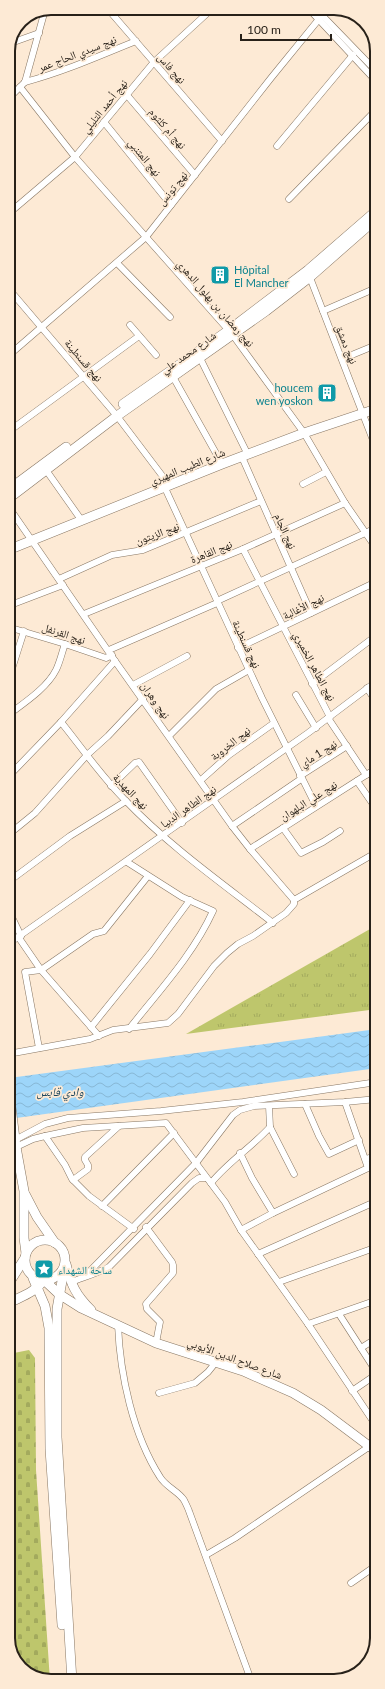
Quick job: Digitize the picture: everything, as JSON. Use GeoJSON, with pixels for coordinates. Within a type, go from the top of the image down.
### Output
{"type":"FeatureCollection","features":[{"type":"Feature","properties":{"kind":"main road","name":"شارع محمد علي"},"geometry":{"type":"LineString","coordinates":[[309,274],[370,217]]}},
{"type":"Feature","properties":{"kind":"main road","name":"شارع محمد علي"},"geometry":{"type":"LineString","coordinates":[[15,485],[231,332],[309,274],[370,224]]}},
{"type":"Feature","properties":{"kind":"main road","name":"شارع محمد علي"},"geometry":{"type":"LineString","coordinates":[[171,374],[200,358],[231,332]]}},
{"type":"Feature","properties":{"kind":"main road","name":"شارع الطيب المهيري"},"geometry":{"type":"LineString","coordinates":[[15,547],[168,487],[222,464],[304,433],[370,412]]}},
{"type":"Feature","properties":{"kind":"main road","name":"شارع محمد علي"},"geometry":{"type":"LineString","coordinates":[[15,494],[115,414]]}},
{"type":"Feature","properties":{"kind":"main road"},"geometry":{"type":"LineString","coordinates":[[15,1147],[24,1191],[25,1256],[28,1271],[38,1288],[45,1306],[49,1328],[50,1449],[66,1674]]}},
{"type":"Feature","properties":{"kind":"main road"},"geometry":{"type":"LineString","coordinates":[[24,1191],[37,1217],[55,1243],[62,1249],[65,1261],[59,1294],[56,1340],[57,1436],[72,1674]]}},
{"type":"Feature","properties":{"kind":"main road"},"geometry":{"type":"LineString","coordinates":[[15,1273],[33,1244],[38,1241],[49,1241],[55,1243]]}},
{"type":"Feature","properties":{"kind":"main road"},"geometry":{"type":"LineString","coordinates":[[33,1278],[44,1280],[55,1278],[59,1274],[65,1261]]}},
{"type":"Feature","properties":{"kind":"main road","name":"شارع صلاح الدين الأيوبي"},"geometry":{"type":"LineString","coordinates":[[65,1261],[77,1296],[96,1315]]}},
{"type":"Feature","properties":{"kind":"main road"},"geometry":{"type":"LineString","coordinates":[[15,1301],[38,1288],[44,1280]]}},
{"type":"Feature","properties":{"kind":"main road","name":"شارع صلاح الدين الأيوبي"},"geometry":{"type":"LineString","coordinates":[[44,1280],[59,1294],[81,1308],[156,1343],[255,1376],[292,1393],[321,1410],[370,1447]]}},
{"type":"Feature","properties":{"kind":"street","name":"نهج فاس"},"geometry":{"type":"LineString","coordinates":[[113,15],[222,141]]}},
{"type":"Feature","properties":{"kind":"street","name":"نهج أحمد التليلي"},"geometry":{"type":"LineString","coordinates":[[15,208],[75,157],[154,62],[205,15]]}},
{"type":"Feature","properties":{"kind":"street"},"geometry":{"type":"LineString","coordinates":[[317,15],[370,70]]}},
{"type":"Feature","properties":{"kind":"street"},"geometry":{"type":"LineString","coordinates":[[319,15],[353,56],[368,67]]}},
{"type":"Feature","properties":{"kind":"street","name":"نهج تونس"},"geometry":{"type":"LineString","coordinates":[[15,350],[146,238],[323,15]]}},
{"type":"Feature","properties":{"kind":"street"},"geometry":{"type":"LineString","coordinates":[[15,92],[24,82],[43,16]]}},
{"type":"Feature","properties":{"kind":"street"},"geometry":{"type":"LineString","coordinates":[[17,41],[39,33]]}},
{"type":"Feature","properties":{"kind":"street","name":"نهج سيدي الحاج عمر"},"geometry":{"type":"LineString","coordinates":[[24,82],[78,65],[136,41]]}},
{"type":"Feature","properties":{"kind":"street"},"geometry":{"type":"LineString","coordinates":[[277,146],[353,56]]}},
{"type":"Feature","properties":{"kind":"street","name":"نهج رمضان بن بهلول الدهري"},"geometry":{"type":"LineString","coordinates":[[20,87],[75,157],[231,332],[304,433],[345,503],[370,539]]}},
{"type":"Feature","properties":{"kind":"street","name":"نهج أم كلثوم"},"geometry":{"type":"LineString","coordinates":[[126,94],[195,175]]}},
{"type":"Feature","properties":{"kind":"street"},"geometry":{"type":"LineString","coordinates":[[289,199],[370,116]]}},
{"type":"Feature","properties":{"kind":"street","name":"نهج المتنبي"},"geometry":{"type":"LineString","coordinates":[[104,122],[171,205]]}},
{"type":"Feature","properties":{"kind":"street"},"geometry":{"type":"LineString","coordinates":[[117,263],[170,317]]}},
{"type":"Feature","properties":{"kind":"street","name":"نهج دمشق"},"geometry":{"type":"LineString","coordinates":[[309,274],[370,431]]}},
{"type":"Feature","properties":{"kind":"street"},"geometry":{"type":"LineString","coordinates":[[323,311],[370,291]]}},
{"type":"Feature","properties":{"kind":"street","name":"نهج قسنطينة"},"geometry":{"type":"LineString","coordinates":[[15,296],[115,414],[168,487],[185,533],[238,648],[286,749],[316,806]]}},
{"type":"Feature","properties":{"kind":"street"},"geometry":{"type":"LineString","coordinates":[[130,325],[156,356]]}},
{"type":"Feature","properties":{"kind":"street"},"geometry":{"type":"LineString","coordinates":[[15,427],[139,336]]}},
{"type":"Feature","properties":{"kind":"street"},"geometry":{"type":"LineString","coordinates":[[342,358],[370,347]]}},
{"type":"Feature","properties":{"kind":"street","name":"نهج الجام"},"geometry":{"type":"LineString","coordinates":[[200,358],[245,456],[261,500],[311,613]]}},
{"type":"Feature","properties":{"kind":"street"},"geometry":{"type":"LineString","coordinates":[[171,374],[222,464]]}},
{"type":"Feature","properties":{"kind":"street"},"geometry":{"type":"LineString","coordinates":[[46,470],[82,521]]}},
{"type":"Feature","properties":{"kind":"street"},"geometry":{"type":"LineString","coordinates":[[303,484],[326,472]]}},
{"type":"Feature","properties":{"kind":"street","name":"نهج الزيتون"},"geometry":{"type":"LineString","coordinates":[[59,579],[112,555],[143,550],[261,500]]}},
{"type":"Feature","properties":{"kind":"street","name":"نهج القاهرة"},"geometry":{"type":"LineString","coordinates":[[84,614],[243,549],[345,503]]}},
{"type":"Feature","properties":{"kind":"street","name":"نهج وهران"},"geometry":{"type":"LineString","coordinates":[[15,516],[232,826],[294,900]]}},
{"type":"Feature","properties":{"kind":"street"},"geometry":{"type":"LineString","coordinates":[[15,770],[61,722],[112,655],[217,602],[370,531]]}},
{"type":"Feature","properties":{"kind":"street","name":"نهج الطاهر الخميري"},"geometry":{"type":"LineString","coordinates":[[243,549],[329,717],[366,775]]}},
{"type":"Feature","properties":{"kind":"street"},"geometry":{"type":"LineString","coordinates":[[15,603],[63,585]]}},
{"type":"Feature","properties":{"kind":"street","name":"نهج الأغالبة"},"geometry":{"type":"LineString","coordinates":[[238,648],[370,585]]}},
{"type":"Feature","properties":{"kind":"street","name":"نهج القرنفل"},"geometry":{"type":"LineString","coordinates":[[15,629],[106,658],[112,655]]}},
{"type":"Feature","properties":{"kind":"street"},"geometry":{"type":"LineString","coordinates":[[15,659],[24,631]]}},
{"type":"Feature","properties":{"kind":"street"},"geometry":{"type":"LineString","coordinates":[[312,684],[370,640]]}},
{"type":"Feature","properties":{"kind":"street"},"geometry":{"type":"LineString","coordinates":[[15,710],[31,698],[56,671],[65,644]]}},
{"type":"Feature","properties":{"kind":"street"},"geometry":{"type":"LineString","coordinates":[[133,685],[187,656]]}},
{"type":"Feature","properties":{"kind":"street"},"geometry":{"type":"LineString","coordinates":[[169,736],[216,689],[249,670]]}},
{"type":"Feature","properties":{"kind":"street","name":"نهج الطاهر الدبيا"},"geometry":{"type":"LineString","coordinates":[[15,940],[316,728],[370,686]]}},
{"type":"Feature","properties":{"kind":"street"},"geometry":{"type":"LineString","coordinates":[[367,688],[370,693]]}},
{"type":"Feature","properties":{"kind":"street"},"geometry":{"type":"LineString","coordinates":[[296,695],[316,728]]}},
{"type":"Feature","properties":{"kind":"street"},"geometry":{"type":"LineString","coordinates":[[15,829],[35,813],[86,755],[108,736],[143,699]]}},
{"type":"Feature","properties":{"kind":"street","name":"نهج المهدية"},"geometry":{"type":"LineString","coordinates":[[61,722],[111,786],[126,801],[163,836],[273,923]]}},
{"type":"Feature","properties":{"kind":"street","name":"نهج الخروبة"},"geometry":{"type":"LineString","coordinates":[[201,780],[229,755],[274,723]]}},
{"type":"Feature","properties":{"kind":"street","name":"نهج 1 ماي"},"geometry":{"type":"LineString","coordinates":[[232,826],[348,746]]}},
{"type":"Feature","properties":{"kind":"street"},"geometry":{"type":"LineString","coordinates":[[111,786],[135,763],[139,762],[182,823]]}},
{"type":"Feature","properties":{"kind":"street","name":"نهج علي البلهوان"},"geometry":{"type":"LineString","coordinates":[[250,849],[370,772]]}},
{"type":"Feature","properties":{"kind":"street"},"geometry":{"type":"LineString","coordinates":[[357,781],[370,800]]}},
{"type":"Feature","properties":{"kind":"street"},"geometry":{"type":"LineString","coordinates":[[15,877],[70,836],[126,801]]}},
{"type":"Feature","properties":{"kind":"street"},"geometry":{"type":"LineString","coordinates":[[283,828],[301,853],[323,842],[340,831]]}},
{"type":"Feature","properties":{"kind":"street"},"geometry":{"type":"LineString","coordinates":[[15,1053],[90,1039],[112,1030],[161,1025],[171,1021],[181,1011],[214,966],[227,953],[238,944],[273,923],[290,910],[294,900],[370,856]]}},
{"type":"Feature","properties":{"kind":"street"},"geometry":{"type":"LineString","coordinates":[[127,862],[190,900],[212,910],[212,914],[195,942],[172,975],[129,1029]]}},
{"type":"Feature","properties":{"kind":"street"},"geometry":{"type":"LineString","coordinates":[[39,1048],[25,972],[41,970],[93,934],[104,931],[148,876]]}},
{"type":"Feature","properties":{"kind":"street"},"geometry":{"type":"LineString","coordinates":[[91,1027],[150,954],[190,900]]}},
{"type":"Feature","properties":{"kind":"street"},"geometry":{"type":"LineString","coordinates":[[15,925],[20,937],[41,970],[98,1036]]}},
{"type":"Feature","properties":{"kind":"street"},"geometry":{"type":"LineString","coordinates":[[15,1136],[45,1124],[68,1118],[161,1111],[243,1102],[370,1083]]}},
{"type":"Feature","properties":{"kind":"street"},"geometry":{"type":"LineString","coordinates":[[71,1282],[85,1276],[140,1222],[196,1164],[237,1112],[254,1106],[370,1100]]}},
{"type":"Feature","properties":{"kind":"street"},"geometry":{"type":"LineString","coordinates":[[241,1230],[273,1213],[368,1168],[345,1102]]}},
{"type":"Feature","properties":{"kind":"street"},"geometry":{"type":"LineString","coordinates":[[305,1104],[319,1136],[329,1154],[359,1140]]}},
{"type":"Feature","properties":{"kind":"street"},"geometry":{"type":"LineString","coordinates":[[269,1106],[270,1127],[294,1174]]}},
{"type":"Feature","properties":{"kind":"street"},"geometry":{"type":"LineString","coordinates":[[15,1137],[33,1139],[74,1129],[164,1123],[174,1133],[225,1202],[241,1230],[308,1324],[370,1417]]}},
{"type":"Feature","properties":{"kind":"street"},"geometry":{"type":"LineString","coordinates":[[73,1180],[88,1169],[88,1165],[85,1160],[86,1156],[119,1126]]}},
{"type":"Feature","properties":{"kind":"street"},"geometry":{"type":"LineString","coordinates":[[211,1183],[224,1168],[240,1153],[260,1138],[270,1127]]}},
{"type":"Feature","properties":{"kind":"street"},"geometry":{"type":"LineString","coordinates":[[102,1206],[174,1133]]}},
{"type":"Feature","properties":{"kind":"street"},"geometry":{"type":"LineString","coordinates":[[46,1136],[73,1180],[102,1206],[134,1228]]}},
{"type":"Feature","properties":{"kind":"street"},"geometry":{"type":"LineString","coordinates":[[240,1153],[252,1178],[273,1213]]}},
{"type":"Feature","properties":{"kind":"street"},"geometry":{"type":"LineString","coordinates":[[366,1159],[370,1158]]}},
{"type":"Feature","properties":{"kind":"street"},"geometry":{"type":"LineString","coordinates":[[85,1276],[92,1276],[109,1267],[192,1183],[199,1178],[206,1178]]}},
{"type":"Feature","properties":{"kind":"street"},"geometry":{"type":"LineString","coordinates":[[258,1254],[370,1205]]}},
{"type":"Feature","properties":{"kind":"street"},"geometry":{"type":"LineString","coordinates":[[140,1222],[147,1228],[172,1262],[174,1269],[173,1273],[146,1304],[147,1309],[160,1322],[156,1343]]}},
{"type":"Feature","properties":{"kind":"street"},"geometry":{"type":"LineString","coordinates":[[279,1282],[370,1250]]}},
{"type":"Feature","properties":{"kind":"street"},"geometry":{"type":"LineString","coordinates":[[308,1324],[370,1303]]}},
{"type":"Feature","properties":{"kind":"street"},"geometry":{"type":"LineString","coordinates":[[339,1314],[370,1363]]}},
{"type":"Feature","properties":{"kind":"street"},"geometry":{"type":"LineString","coordinates":[[118,1325],[119,1351],[124,1378],[137,1427],[145,1448],[161,1480],[184,1500],[206,1555],[249,1674]]}},
{"type":"Feature","properties":{"kind":"street"},"geometry":{"type":"LineString","coordinates":[[361,1348],[370,1342]]}},
{"type":"Feature","properties":{"kind":"street"},"geometry":{"type":"LineString","coordinates":[[159,1393],[195,1383],[208,1372],[216,1362]]}},
{"type":"Feature","properties":{"kind":"street"},"geometry":{"type":"LineString","coordinates":[[352,1391],[370,1379]]}},
{"type":"Feature","properties":{"kind":"street"},"geometry":{"type":"LineString","coordinates":[[206,1555],[370,1451]]}},
{"type":"Feature","properties":{"kind":"street"},"geometry":{"type":"LineString","coordinates":[[351,1583],[370,1571]]}},
{"type":"Feature","properties":{"kind":"green space"},"geometry":{"type":"Polygon","coordinates":[[[370,929],[370,1010],[186,1034],[370,929]]]}},
{"type":"Feature","properties":{"kind":"green space"},"geometry":{"type":"Polygon","coordinates":[[[29,1350],[35,1358],[36,1470],[50,1674],[41,1673],[24,1662],[17,1650],[15,1638],[15,1353],[29,1350]]]}},
{"type":"Feature","properties":{"kind":"water","name":"وادي قابس"},"geometry":{"type":"Polygon","coordinates":[[[370,1030],[370,1069],[15,1118],[15,1077],[370,1030]]]}},
{"type":"Feature","properties":{"kind":"place","name":"Hôpital El Mancher"},"geometry":{"type":"Point","coordinates":[220,275]}},
{"type":"Feature","properties":{"kind":"place","name":"houcem wen yoskon"},"geometry":{"type":"Point","coordinates":[327,393]}},
{"type":"Feature","properties":{"kind":"place","name":"ساحة الشهداء"},"geometry":{"type":"Point","coordinates":[44,1269]}}]}
